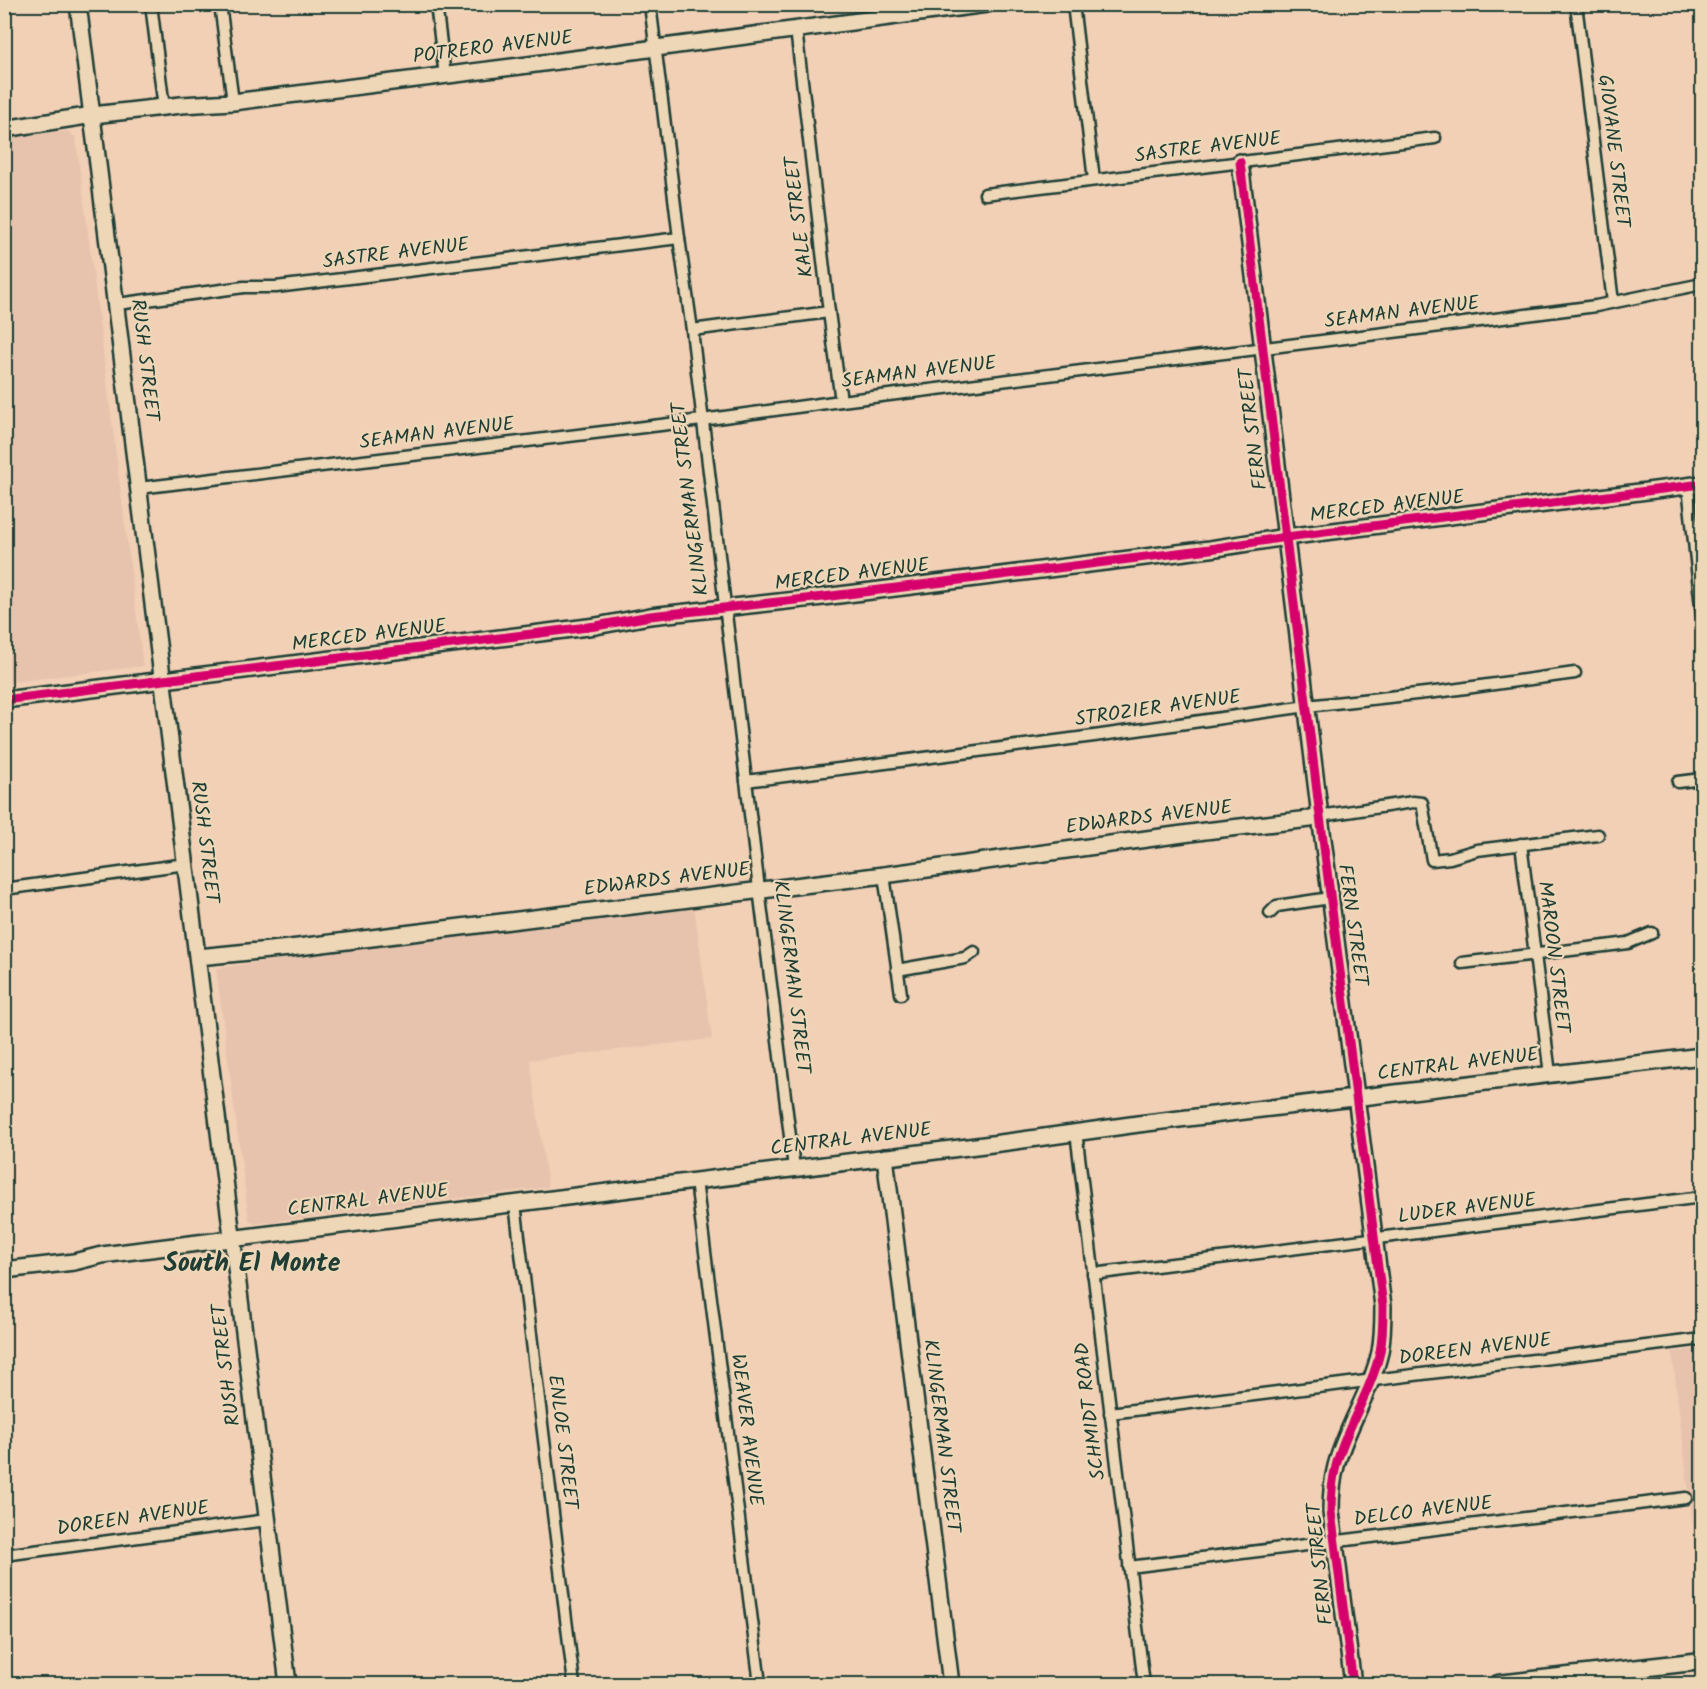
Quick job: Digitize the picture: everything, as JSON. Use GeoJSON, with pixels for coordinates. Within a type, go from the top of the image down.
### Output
{"type":"FeatureCollection","features":[{"type":"Feature","properties":{"kind":"main road"},"geometry":{"type":"LineString","coordinates":[[1498,1684],[1702,1661]]}},
{"type":"Feature","properties":{"kind":"street","name":"RUSH STREET"},"geometry":{"type":"LineString","coordinates":[[78,4],[288,1684]]}},
{"type":"Feature","properties":{"kind":"street"},"geometry":{"type":"LineString","coordinates":[[151,4],[164,108]]}},
{"type":"Feature","properties":{"kind":"street"},"geometry":{"type":"LineString","coordinates":[[220,4],[233,102]]}},
{"type":"Feature","properties":{"kind":"street"},"geometry":{"type":"LineString","coordinates":[[436,4],[445,76]]}},
{"type":"Feature","properties":{"kind":"street","name":"KLINGERMAN STREET"},"geometry":{"type":"LineString","coordinates":[[650,4],[794,1168]]}},
{"type":"Feature","properties":{"kind":"street","name":"POTRERO AVENUE"},"geometry":{"type":"LineString","coordinates":[[4,129],[93,115],[233,102],[445,76],[796,29],[927,14],[987,4]]}},
{"type":"Feature","properties":{"kind":"street"},"geometry":{"type":"LineString","coordinates":[[1073,4],[1094,180]]}},
{"type":"Feature","properties":{"kind":"street","name":"GIOVANE STREET"},"geometry":{"type":"LineString","coordinates":[[1576,4],[1613,302]]}},
{"type":"Feature","properties":{"kind":"street","name":"KALE STREET"},"geometry":{"type":"LineString","coordinates":[[796,29],[841,401]]}},
{"type":"Feature","properties":{"kind":"street","name":"SASTRE AVENUE"},"geometry":{"type":"LineString","coordinates":[[985,194],[1435,138]]}},
{"type":"Feature","properties":{"kind":"street","name":"FERN STREET"},"geometry":{"type":"LineString","coordinates":[[1240,162],[1330,898],[1383,1306],[1383,1332],[1379,1355],[1343,1445],[1331,1487],[1331,1512],[1353,1684]]}},
{"type":"Feature","properties":{"kind":"street","name":"SASTRE AVENUE"},"geometry":{"type":"LineString","coordinates":[[117,304],[244,287],[276,287],[679,238]]}},
{"type":"Feature","properties":{"kind":"street","name":"SEAMAN AVENUE"},"geometry":{"type":"LineString","coordinates":[[139,488],[702,420],[1456,324],[1613,302],[1702,284]]}},
{"type":"Feature","properties":{"kind":"street"},"geometry":{"type":"LineString","coordinates":[[692,330],[829,312]]}},
{"type":"Feature","properties":{"kind":"street"},"geometry":{"type":"LineString","coordinates":[[1695,485],[1702,616]]}},
{"type":"Feature","properties":{"kind":"street","name":"MERCED AVENUE"},"geometry":{"type":"LineString","coordinates":[[4,700],[596,626],[650,616],[832,596],[1199,550],[1695,485]]}},
{"type":"Feature","properties":{"kind":"street","name":"STROZIER AVENUE"},"geometry":{"type":"LineString","coordinates":[[746,781],[1307,706],[1453,690],[1575,673]]}},
{"type":"Feature","properties":{"kind":"street"},"geometry":{"type":"LineString","coordinates":[[1678,782],[1702,779]]}},
{"type":"Feature","properties":{"kind":"street"},"geometry":{"type":"LineString","coordinates":[[1320,816],[1413,802],[1422,803],[1432,860],[1450,858],[1477,850],[1598,835]]}},
{"type":"Feature","properties":{"kind":"street","name":"EDWARDS AVENUE"},"geometry":{"type":"LineString","coordinates":[[198,957],[884,875],[1320,816]]}},
{"type":"Feature","properties":{"kind":"street","name":"MAROON STREET"},"geometry":{"type":"LineString","coordinates":[[1521,844],[1550,1074]]}},
{"type":"Feature","properties":{"kind":"street"},"geometry":{"type":"LineString","coordinates":[[4,889],[186,864]]}},
{"type":"Feature","properties":{"kind":"street"},"geometry":{"type":"LineString","coordinates":[[884,875],[902,994]]}},
{"type":"Feature","properties":{"kind":"street"},"geometry":{"type":"LineString","coordinates":[[1270,913],[1277,906],[1330,898]]}},
{"type":"Feature","properties":{"kind":"street"},"geometry":{"type":"LineString","coordinates":[[1462,963],[1628,943],[1652,933]]}},
{"type":"Feature","properties":{"kind":"street"},"geometry":{"type":"LineString","coordinates":[[897,970],[954,961],[974,952]]}},
{"type":"Feature","properties":{"kind":"street","name":"CENTRAL AVENUE"},"geometry":{"type":"LineString","coordinates":[[4,1270],[74,1262],[102,1255],[1076,1132],[1702,1056]]}},
{"type":"Feature","properties":{"kind":"street","name":"SCHMIDT ROAD"},"geometry":{"type":"LineString","coordinates":[[1076,1132],[1144,1684]]}},
{"type":"Feature","properties":{"kind":"street","name":"KLINGERMAN STREET"},"geometry":{"type":"LineString","coordinates":[[885,1157],[951,1684]]}},
{"type":"Feature","properties":{"kind":"street","name":"WEAVER AVENUE"},"geometry":{"type":"LineString","coordinates":[[696,1181],[760,1684]]}},
{"type":"Feature","properties":{"kind":"street","name":"LUDER AVENUE"},"geometry":{"type":"LineString","coordinates":[[1093,1274],[1702,1197]]}},
{"type":"Feature","properties":{"kind":"street","name":"ENLOE STREET"},"geometry":{"type":"LineString","coordinates":[[515,1204],[574,1684]]}},
{"type":"Feature","properties":{"kind":"street","name":"DOREEN AVENUE"},"geometry":{"type":"LineString","coordinates":[[1110,1413],[1702,1339]]}},
{"type":"Feature","properties":{"kind":"street","name":"DELCO AVENUE"},"geometry":{"type":"LineString","coordinates":[[1129,1567],[1686,1498]]}},
{"type":"Feature","properties":{"kind":"street","name":"DOREEN AVENUE"},"geometry":{"type":"LineString","coordinates":[[4,1555],[267,1520]]}},
{"type":"Feature","properties":{"kind":"shaded area"},"geometry":{"type":"Polygon","coordinates":[[[68,131],[76,138],[143,666],[5,683],[5,138],[68,131]]]}},
{"type":"Feature","properties":{"kind":"shaded area"},"geometry":{"type":"Polygon","coordinates":[[[694,905],[712,1039],[530,1060],[548,1187],[254,1224],[249,1220],[216,968],[694,905]]]}},
{"type":"Feature","properties":{"kind":"shaded area"},"geometry":{"type":"Polygon","coordinates":[[[1702,1348],[1702,1604],[1672,1352],[1702,1348]]]}},
{"type":"Feature","properties":{"kind":"cycle path"},"geometry":{"type":"LineString","coordinates":[[1240,162],[1383,1306],[1382,1335],[1376,1367],[1340,1452],[1332,1494],[1331,1512],[1353,1684]]}},
{"type":"Feature","properties":{"kind":"cycle path"},"geometry":{"type":"LineString","coordinates":[[4,700],[596,626],[650,616],[1210,549],[1286,537],[1702,484]]}},
{"type":"Feature","properties":{"kind":"district","name":"South El Monte"},"geometry":{"type":"Point","coordinates":[252,1264]}}]}
